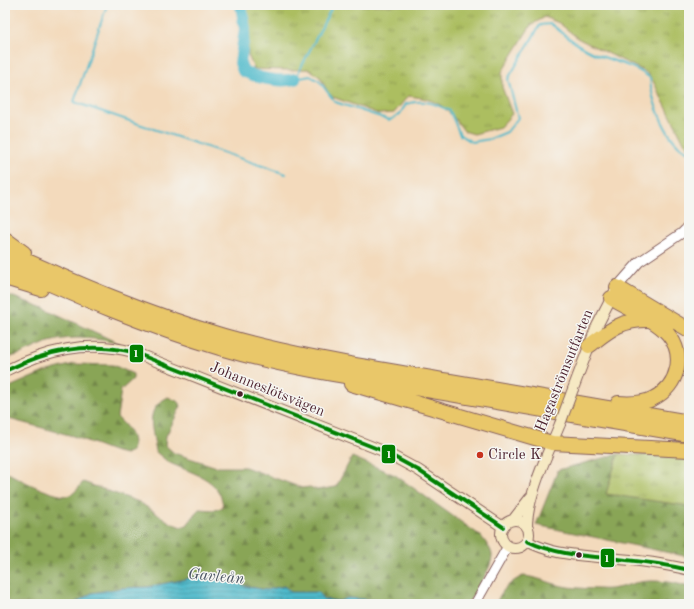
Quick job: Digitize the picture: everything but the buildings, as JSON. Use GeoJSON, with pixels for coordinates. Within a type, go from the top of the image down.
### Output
{"type":"FeatureCollection","features":[{"type":"Feature","properties":{"kind":"highway"},"geometry":{"type":"LineString","coordinates":[[5,239],[52,272]]}},
{"type":"Feature","properties":{"kind":"highway"},"geometry":{"type":"LineString","coordinates":[[5,251],[52,272],[156,314],[224,336],[270,348],[378,369],[689,422]]}},
{"type":"Feature","properties":{"kind":"highway"},"geometry":{"type":"LineString","coordinates":[[5,264],[113,312]]}},
{"type":"Feature","properties":{"kind":"highway"},"geometry":{"type":"LineString","coordinates":[[5,278],[222,348],[309,369],[689,435]]}},
{"type":"Feature","properties":{"kind":"highway"},"geometry":{"type":"LineString","coordinates":[[548,397],[636,404],[654,398],[662,393],[668,386],[675,374],[678,361],[677,351],[668,334],[614,293]]}},
{"type":"Feature","properties":{"kind":"highway"},"geometry":{"type":"LineString","coordinates":[[614,293],[689,330]]}},
{"type":"Feature","properties":{"kind":"highway"},"geometry":{"type":"LineString","coordinates":[[589,346],[618,324],[637,320],[648,320]]}},
{"type":"Feature","properties":{"kind":"highway"},"geometry":{"type":"LineString","coordinates":[[309,369],[362,388],[552,443],[689,450]]}},
{"type":"Feature","properties":{"kind":"main road","name":"Hagaströmsutfarten"},"geometry":{"type":"LineString","coordinates":[[527,541],[529,532],[527,526],[529,508],[535,490],[589,346],[614,293]]}},
{"type":"Feature","properties":{"kind":"main road","name":"Johanneslötsvägen"},"geometry":{"type":"LineString","coordinates":[[5,371],[40,355],[80,346],[104,347],[133,352],[383,451],[418,470],[503,526]]}},
{"type":"Feature","properties":{"kind":"main road","name":"Hagaströmsutfarten"},"geometry":{"type":"LineString","coordinates":[[503,526],[513,520],[535,490]]}},
{"type":"Feature","properties":{"kind":"main road"},"geometry":{"type":"LineString","coordinates":[[513,520],[521,521],[527,526]]}},
{"type":"Feature","properties":{"kind":"main road"},"geometry":{"type":"LineString","coordinates":[[503,526],[501,535],[508,546],[521,546],[527,541],[540,548],[563,554],[644,562],[689,570]]}},
{"type":"Feature","properties":{"kind":"street"},"geometry":{"type":"LineString","coordinates":[[614,293],[639,262],[682,233],[689,226]]}},
{"type":"Feature","properties":{"kind":"street"},"geometry":{"type":"LineString","coordinates":[[474,604],[508,546]]}},
{"type":"Feature","properties":{"kind":"green space"},"geometry":{"type":"Polygon","coordinates":[[[242,5],[689,5],[689,147],[685,144],[652,79],[646,72],[579,39],[559,23],[545,17],[531,25],[502,72],[502,87],[512,114],[500,127],[474,134],[464,131],[447,110],[427,99],[408,96],[394,113],[379,114],[330,96],[320,77],[308,69],[254,69],[248,55],[247,32],[242,5]]]}},
{"type":"Feature","properties":{"kind":"green space"},"geometry":{"type":"Polygon","coordinates":[[[5,294],[44,308],[120,344],[85,338],[58,340],[11,357],[5,352],[5,294]]]}},
{"type":"Feature","properties":{"kind":"green space"},"geometry":{"type":"Polygon","coordinates":[[[74,364],[113,365],[133,374],[133,379],[121,390],[117,417],[132,436],[132,451],[125,454],[113,451],[73,436],[5,418],[5,389],[44,372],[74,364]]]}},
{"type":"Feature","properties":{"kind":"green space"},"geometry":{"type":"Polygon","coordinates":[[[168,397],[177,401],[181,406],[166,436],[165,445],[174,453],[217,467],[245,467],[302,488],[310,487],[317,490],[336,487],[352,457],[395,475],[481,536],[489,547],[492,555],[490,566],[468,604],[389,604],[376,600],[348,598],[339,601],[291,592],[284,586],[266,590],[245,586],[231,580],[213,579],[206,575],[147,587],[122,588],[92,593],[73,604],[10,604],[5,596],[5,471],[38,488],[64,496],[74,493],[83,482],[139,502],[171,523],[181,527],[187,525],[199,509],[215,510],[223,507],[221,497],[217,489],[210,482],[203,477],[168,462],[156,452],[152,427],[152,414],[160,402],[168,397]]]}},
{"type":"Feature","properties":{"kind":"green space"},"geometry":{"type":"Polygon","coordinates":[[[618,454],[689,457],[689,506],[605,495],[618,454]]]}},
{"type":"Feature","properties":{"kind":"green space"},"geometry":{"type":"Polygon","coordinates":[[[618,454],[606,494],[689,506],[689,557],[536,525],[558,470],[618,454]]]}},
{"type":"Feature","properties":{"kind":"green space"},"geometry":{"type":"Polygon","coordinates":[[[523,576],[562,586],[591,589],[610,589],[651,581],[675,583],[689,587],[689,604],[496,604],[506,587],[523,576]]]}},
{"type":"Feature","properties":{"kind":"water"},"geometry":{"type":"Polygon","coordinates":[[[206,575],[213,579],[231,580],[245,586],[266,590],[284,586],[291,592],[319,592],[323,599],[339,601],[348,598],[376,600],[389,604],[73,604],[92,593],[122,588],[147,587],[206,575]]]}},
{"type":"Feature","properties":{"kind":"waterway"},"geometry":{"type":"LineString","coordinates":[[107,5],[74,102],[286,174]]}},
{"type":"Feature","properties":{"kind":"waterway"},"geometry":{"type":"LineString","coordinates":[[241,5],[245,29],[240,63],[243,71],[268,79],[295,79]]}},
{"type":"Feature","properties":{"kind":"waterway"},"geometry":{"type":"LineString","coordinates":[[333,5],[295,79],[310,76],[319,81],[335,102],[390,120],[400,114],[406,104],[418,102],[429,103],[450,111],[460,135],[472,142],[490,139],[507,132],[518,118],[508,79],[540,25],[551,24],[586,49],[636,69],[650,78],[653,98],[667,131],[681,147],[689,152]]}},
{"type":"Feature","properties":{"kind":"transit line","name":"1"},"geometry":{"type":"LineString","coordinates":[[5,371],[37,358],[68,350],[99,348],[133,352],[383,451],[418,470],[503,527]]}},
{"type":"Feature","properties":{"kind":"transit line","name":"1"},"geometry":{"type":"LineString","coordinates":[[527,541],[563,553],[650,563],[689,570]]}},
{"type":"Feature","properties":{"kind":"place","name":"Circle K"},"geometry":{"type":"Point","coordinates":[480,455]}},
{"type":"Feature","properties":{"kind":"water label","name":"Gavleån"},"geometry":{"type":"Point","coordinates":[216,577]}}]}
